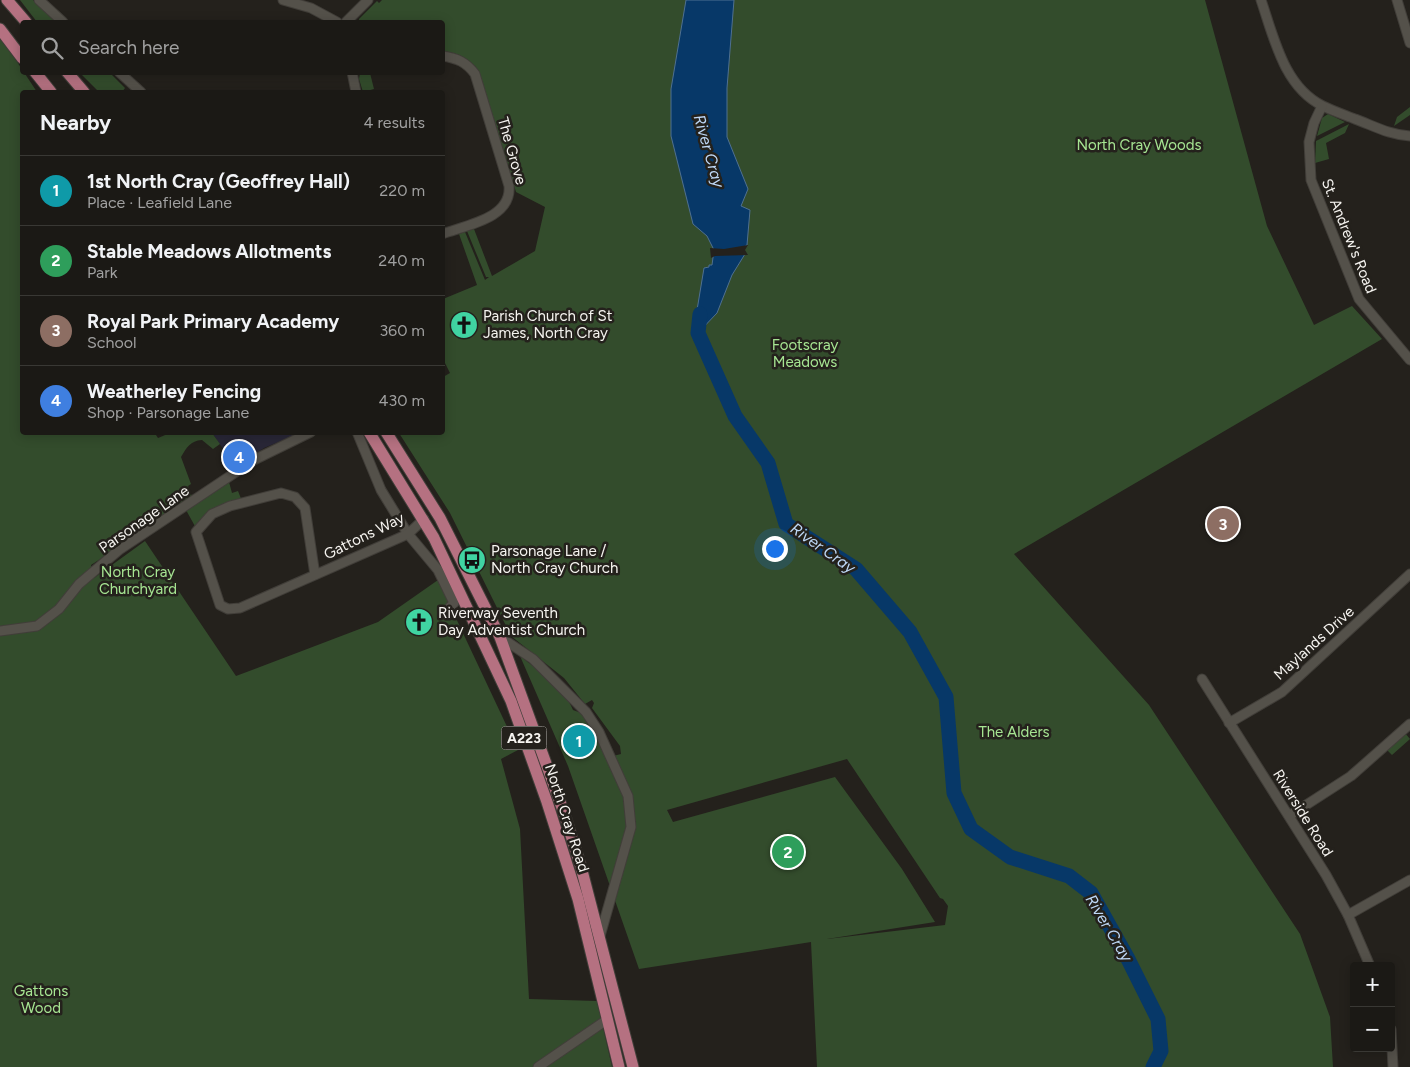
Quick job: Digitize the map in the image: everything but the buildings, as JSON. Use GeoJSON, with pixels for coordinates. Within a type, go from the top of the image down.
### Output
{"type":"FeatureCollection","features":[{"type":"Feature","properties":{"kind":"main road"},"geometry":{"type":"LineString","coordinates":[[7,0],[24,20]]}},
{"type":"Feature","properties":{"kind":"main road"},"geometry":{"type":"LineString","coordinates":[[0,29],[20,55]]}},
{"type":"Feature","properties":{"kind":"main road"},"geometry":{"type":"LineString","coordinates":[[37,75],[49,90]]}},
{"type":"Feature","properties":{"kind":"main road"},"geometry":{"type":"LineString","coordinates":[[70,75],[82,90]]}},
{"type":"Feature","properties":{"kind":"main road","name":"North Cray Road"},"geometry":{"type":"LineString","coordinates":[[371,435],[424,519],[472,614],[511,701],[547,802],[578,899],[619,1067]]}},
{"type":"Feature","properties":{"kind":"main road","name":"North Cray Road"},"geometry":{"type":"LineString","coordinates":[[388,435],[440,518],[500,637],[564,813],[600,936],[633,1067]]}},
{"type":"Feature","properties":{"kind":"street"},"geometry":{"type":"LineString","coordinates":[[39,0],[61,20]]}},
{"type":"Feature","properties":{"kind":"street"},"geometry":{"type":"LineString","coordinates":[[284,0],[311,8],[334,20]]}},
{"type":"Feature","properties":{"kind":"street"},"geometry":{"type":"LineString","coordinates":[[348,20],[368,0]]}},
{"type":"Feature","properties":{"kind":"street"},"geometry":{"type":"LineString","coordinates":[[1261,0],[1285,67],[1296,84],[1322,106],[1396,135],[1410,136]]}},
{"type":"Feature","properties":{"kind":"street"},"geometry":{"type":"LineString","coordinates":[[1397,0],[1410,43]]}},
{"type":"Feature","properties":{"kind":"street","name":"The Grove"},"geometry":{"type":"LineString","coordinates":[[445,57],[460,60],[469,65],[475,74],[509,186],[510,196],[504,207],[496,214],[445,233]]}},
{"type":"Feature","properties":{"kind":"street"},"geometry":{"type":"LineString","coordinates":[[122,75],[138,90]]}},
{"type":"Feature","properties":{"kind":"street"},"geometry":{"type":"LineString","coordinates":[[352,75],[355,90]]}},
{"type":"Feature","properties":{"kind":"street","name":"St. Andrew's Road"},"geometry":{"type":"LineString","coordinates":[[1322,106],[1314,123],[1309,142],[1310,180],[1358,299],[1410,360]]}},
{"type":"Feature","properties":{"kind":"street","name":"Parsonage Lane"},"geometry":{"type":"LineString","coordinates":[[0,631],[37,626],[59,609],[79,584],[119,550],[254,460],[305,435]]}},
{"type":"Feature","properties":{"kind":"street"},"geometry":{"type":"LineString","coordinates":[[358,435],[381,490],[408,534],[438,570],[454,603],[450,607]]}},
{"type":"Feature","properties":{"kind":"street","name":"Gattons Way"},"geometry":{"type":"LineString","coordinates":[[315,575],[305,508],[295,497],[281,493],[230,506],[212,514],[196,532],[220,605],[228,608],[240,608],[315,575],[408,534],[424,519]]}},
{"type":"Feature","properties":{"kind":"street","name":"Maylands Drive"},"geometry":{"type":"LineString","coordinates":[[1229,723],[1282,692],[1410,574]]}},
{"type":"Feature","properties":{"kind":"street"},"geometry":{"type":"LineString","coordinates":[[500,637],[533,660],[584,709],[600,732],[628,796],[631,827],[600,936]]}},
{"type":"Feature","properties":{"kind":"street","name":"Riverside Road"},"geometry":{"type":"LineString","coordinates":[[1202,679],[1289,816],[1348,915],[1368,962]]}},
{"type":"Feature","properties":{"kind":"street"},"geometry":{"type":"LineString","coordinates":[[1289,816],[1351,776],[1410,724]]}},
{"type":"Feature","properties":{"kind":"street"},"geometry":{"type":"LineString","coordinates":[[1348,915],[1410,880]]}},
{"type":"Feature","properties":{"kind":"street"},"geometry":{"type":"LineString","coordinates":[[538,1067],[608,1018]]}},
{"type":"Feature","properties":{"kind":"street"},"geometry":{"type":"LineString","coordinates":[[1392,1052],[1393,1067]]}},
{"type":"Feature","properties":{"kind":"shaded area"},"geometry":{"type":"Polygon","coordinates":[[[213,435],[295,435],[264,448],[235,466],[213,435]]]}},
{"type":"Feature","properties":{"kind":"green space"},"geometry":{"type":"Polygon","coordinates":[[[20,0],[33,0],[54,20],[35,20],[20,0]]]}},
{"type":"Feature","properties":{"kind":"green space","name":"Footscray Meadows"},"geometry":{"type":"Polygon","coordinates":[[[382,0],[1205,0],[1267,226],[1314,325],[1352,306],[1382,339],[1014,554],[1149,705],[1300,934],[1330,1017],[1333,1067],[817,1067],[811,942],[639,969],[568,766],[520,656],[564,694],[573,710],[581,713],[609,757],[621,754],[620,746],[592,708],[594,703],[592,700],[585,704],[564,678],[511,636],[450,513],[400,435],[445,435],[445,376],[450,373],[445,363],[445,298],[477,285],[459,234],[465,232],[485,280],[489,277],[486,277],[467,231],[474,229],[492,276],[535,251],[545,207],[516,192],[479,71],[463,57],[445,51],[445,20],[359,20],[377,1],[379,3],[382,0]],[[847,759],[667,810],[673,822],[835,777],[902,869],[935,922],[827,939],[945,925],[948,906],[940,898],[847,759]]]}},
{"type":"Feature","properties":{"kind":"green space"},"geometry":{"type":"Polygon","coordinates":[[[0,36],[20,66],[20,75],[26,75],[36,90],[20,90],[20,435],[156,435],[158,438],[165,435],[213,435],[220,444],[213,449],[202,440],[189,445],[181,457],[191,484],[188,486],[193,499],[91,565],[94,578],[145,541],[236,676],[378,622],[438,580],[518,750],[501,759],[520,829],[529,999],[597,1001],[612,1067],[0,1067],[0,36]]]}},
{"type":"Feature","properties":{"kind":"green space"},"geometry":{"type":"Polygon","coordinates":[[[82,75],[112,75],[125,88],[124,90],[97,90],[82,75]]]}},
{"type":"Feature","properties":{"kind":"green space"},"geometry":{"type":"Polygon","coordinates":[[[360,75],[370,75],[374,89],[362,90],[360,75]]]}},
{"type":"Feature","properties":{"kind":"green space"},"geometry":{"type":"Polygon","coordinates":[[[1410,107],[1410,115],[1394,126],[1397,117],[1410,107]]]}},
{"type":"Feature","properties":{"kind":"green space"},"geometry":{"type":"Polygon","coordinates":[[[1328,114],[1345,122],[1317,136],[1322,118],[1328,114]]]}},
{"type":"Feature","properties":{"kind":"green space"},"geometry":{"type":"Polygon","coordinates":[[[1349,124],[1345,133],[1326,143],[1329,159],[1315,163],[1316,141],[1349,124]]]}},
{"type":"Feature","properties":{"kind":"green space"},"geometry":{"type":"Polygon","coordinates":[[[229,482],[232,493],[238,491],[242,501],[202,519],[196,528],[186,510],[229,482]]]}},
{"type":"Feature","properties":{"kind":"green space"},"geometry":{"type":"Polygon","coordinates":[[[1405,733],[1410,739],[1392,755],[1387,750],[1405,733]]]}},
{"type":"Feature","properties":{"kind":"water"},"geometry":{"type":"Polygon","coordinates":[[[686,0],[734,0],[727,88],[727,137],[748,189],[741,206],[750,210],[747,245],[743,248],[743,253],[745,254],[732,275],[717,313],[698,333],[695,322],[704,268],[712,265],[714,250],[707,236],[693,224],[671,136],[671,89],[686,0]]]}},
{"type":"Feature","properties":{"kind":"pier"},"geometry":{"type":"Polygon","coordinates":[[[748,245],[745,250],[748,255],[715,256],[711,258],[710,248],[724,249],[748,245]]]}},
{"type":"Feature","properties":{"kind":"waterway","name":"River Cray"},"geometry":{"type":"LineString","coordinates":[[700,314],[698,333],[735,416],[768,463],[786,524],[856,569],[910,632],[946,697],[954,793],[971,829],[1010,857],[1069,876],[1091,893],[1128,959],[1158,1019],[1161,1051],[1153,1067]]}},
{"type":"Feature","properties":{"kind":"place","name":"Parish Church of St James, North Cray"},"geometry":{"type":"Point","coordinates":[464,325]}},
{"type":"Feature","properties":{"kind":"place","name":"Weatherley Fencing"},"geometry":{"type":"Point","coordinates":[239,457]}},
{"type":"Feature","properties":{"kind":"place","name":"Royal Park Primary Academy"},"geometry":{"type":"Point","coordinates":[1223,524]}},
{"type":"Feature","properties":{"kind":"place","name":"Parsonage Lane / North Cray Church"},"geometry":{"type":"Point","coordinates":[472,560]}},
{"type":"Feature","properties":{"kind":"place","name":"Riverway Seventh Day Adventist Church"},"geometry":{"type":"Point","coordinates":[419,622]}},
{"type":"Feature","properties":{"kind":"place","name":"1st North Cray (Geoffrey Hall)"},"geometry":{"type":"Point","coordinates":[579,741]}},
{"type":"Feature","properties":{"kind":"place","name":"Stable Meadows Allotments"},"geometry":{"type":"Point","coordinates":[788,852]}},
{"type":"Feature","properties":{"kind":"park label","name":"North Cray Woods"},"geometry":{"type":"Point","coordinates":[1139,145]}},
{"type":"Feature","properties":{"kind":"park label","name":"North Cray Churchyard"},"geometry":{"type":"Point","coordinates":[138,580]}},
{"type":"Feature","properties":{"kind":"park label","name":"The Alders"},"geometry":{"type":"Point","coordinates":[1014,732]}},
{"type":"Feature","properties":{"kind":"park label","name":"Gattons Wood"},"geometry":{"type":"Point","coordinates":[41,1000]}}]}
